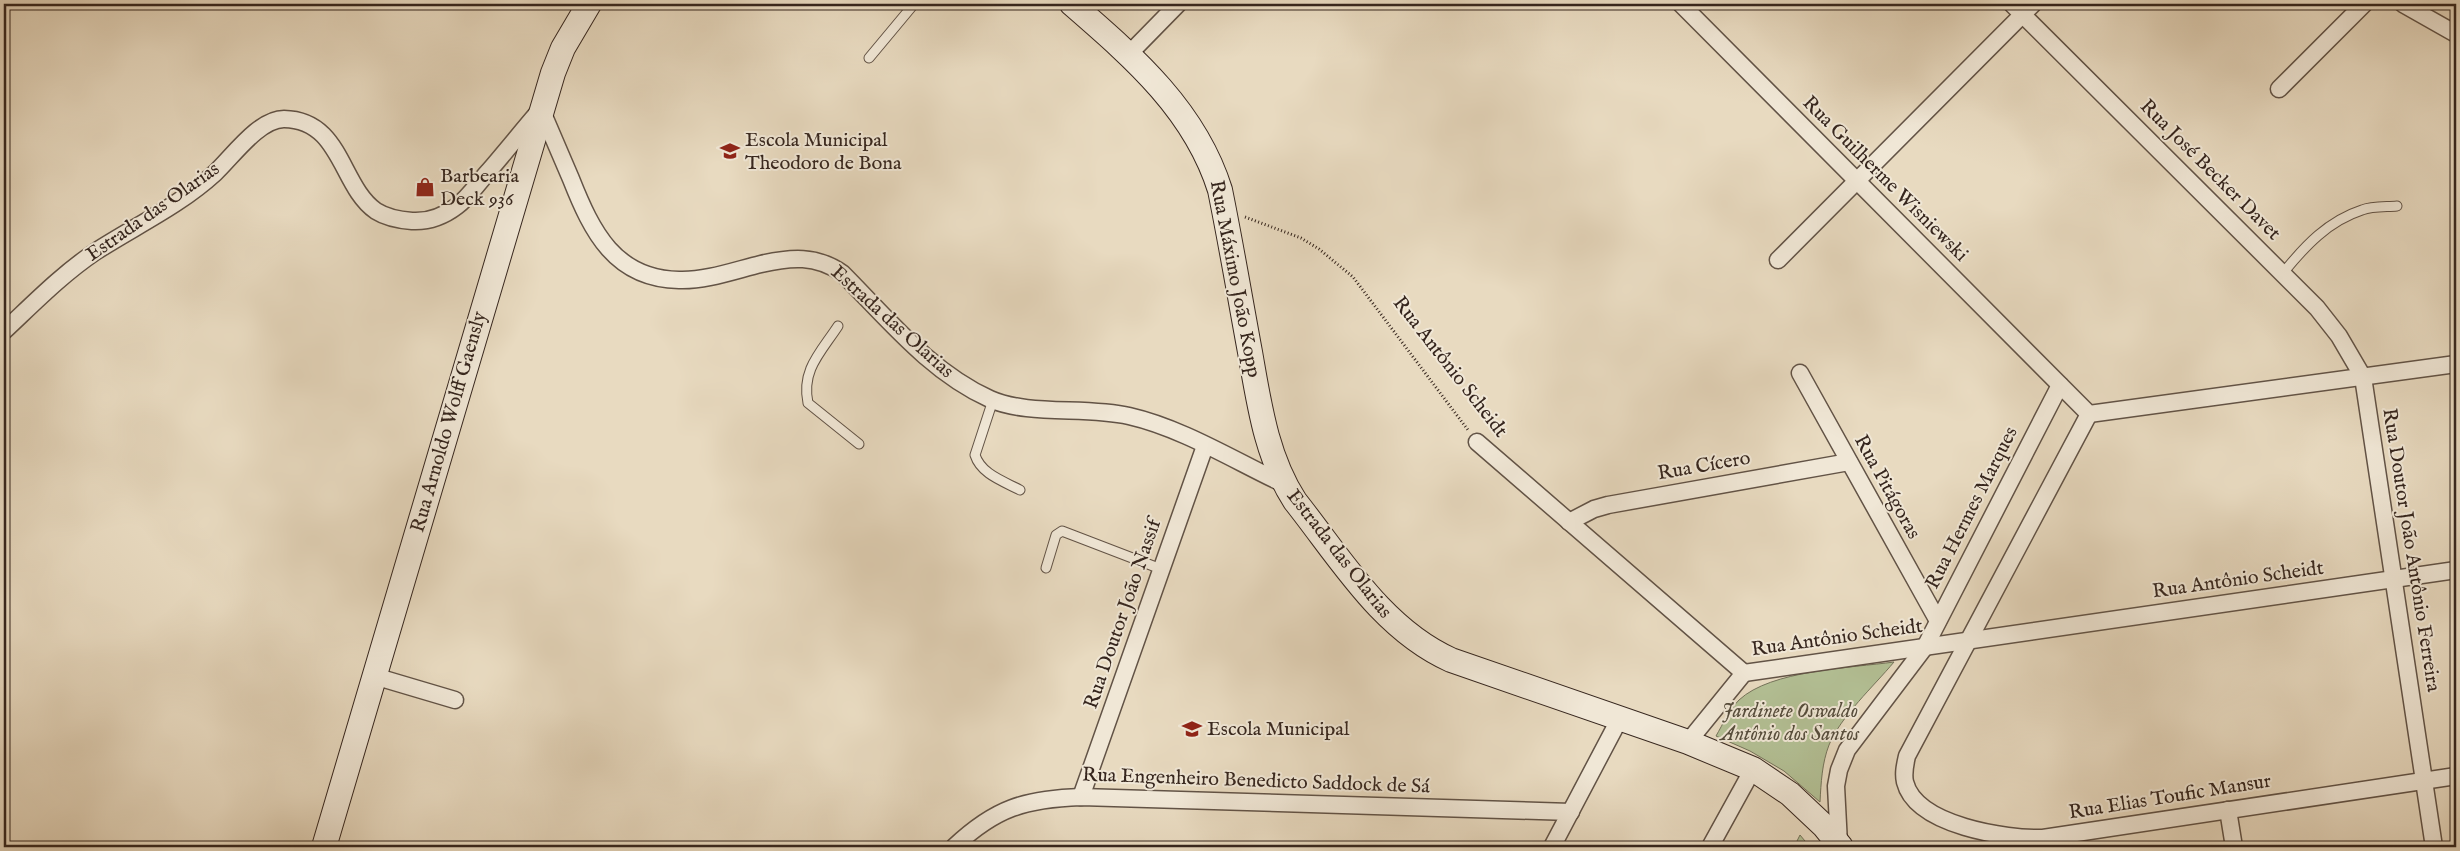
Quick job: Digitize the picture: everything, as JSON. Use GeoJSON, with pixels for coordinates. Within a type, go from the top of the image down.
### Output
{"type":"FeatureCollection","features":[{"type":"Feature","properties":{"kind":"main road","name":"Rua Arnoldo Wolff Gaensly"},"geometry":{"type":"LineString","coordinates":[[324,847],[541,109],[563,48],[589,4]]}},
{"type":"Feature","properties":{"kind":"main road","name":"Rua Máximo João Kopp"},"geometry":{"type":"LineString","coordinates":[[1072,4],[1129,54],[1179,110],[1199,140],[1213,168],[1224,210],[1264,428],[1284,484]]}},
{"type":"Feature","properties":{"kind":"main road","name":"Estrada das Olarias"},"geometry":{"type":"LineString","coordinates":[[1284,484],[1380,608],[1414,641],[1451,660],[1688,742],[1753,769],[1790,794],[1819,821],[1840,846]]}},
{"type":"Feature","properties":{"kind":"street"},"geometry":{"type":"LineString","coordinates":[[1129,54],[1178,4]]}},
{"type":"Feature","properties":{"kind":"street","name":"Rua Guilherme Wisniewski"},"geometry":{"type":"LineString","coordinates":[[1681,4],[2060,385]]}},
{"type":"Feature","properties":{"kind":"street"},"geometry":{"type":"LineString","coordinates":[[2279,89],[2364,4]]}},
{"type":"Feature","properties":{"kind":"street"},"geometry":{"type":"LineString","coordinates":[[2403,4],[2456,34]]}},
{"type":"Feature","properties":{"kind":"street"},"geometry":{"type":"LineString","coordinates":[[1778,260],[1857,181],[2023,7]]}},
{"type":"Feature","properties":{"kind":"street","name":"Rua José Becker Davet"},"geometry":{"type":"LineString","coordinates":[[2023,7],[2317,308],[2339,336],[2363,377]]}},
{"type":"Feature","properties":{"kind":"street","name":"Estrada das Olarias"},"geometry":{"type":"LineString","coordinates":[[4,331],[73,268],[157,215],[208,178],[268,122],[282,119],[298,120],[315,128],[329,141],[364,198],[376,211],[395,220],[417,221],[441,217],[459,205],[541,109],[594,229],[608,249],[623,263],[639,273],[660,279],[682,280],[796,258],[828,263],[842,273],[939,369],[968,388],[993,400],[1022,406],[1128,416],[1156,424],[1284,484]]}},
{"type":"Feature","properties":{"kind":"street"},"geometry":{"type":"LineString","coordinates":[[2088,414],[2456,364]]}},
{"type":"Feature","properties":{"kind":"street","name":"Rua Pitágoras"},"geometry":{"type":"LineString","coordinates":[[1800,373],[1938,622]]}},
{"type":"Feature","properties":{"kind":"street","name":"Rua Doutor João Antônio Ferreira"},"geometry":{"type":"LineString","coordinates":[[2363,377],[2434,847]]}},
{"type":"Feature","properties":{"kind":"street"},"geometry":{"type":"LineString","coordinates":[[2060,385],[2088,414]]}},
{"type":"Feature","properties":{"kind":"street","name":"Rua Hermes Marques"},"geometry":{"type":"LineString","coordinates":[[1840,846],[1836,786],[1839,770],[1847,750],[1925,647],[2060,385]]}},
{"type":"Feature","properties":{"kind":"street"},"geometry":{"type":"LineString","coordinates":[[1967,642],[2088,414]]}},
{"type":"Feature","properties":{"kind":"street","name":"Rua Antônio Scheidt"},"geometry":{"type":"LineString","coordinates":[[1477,442],[1744,673],[2456,570]]}},
{"type":"Feature","properties":{"kind":"street","name":"Rua Doutor João Nassif"},"geometry":{"type":"LineString","coordinates":[[1081,797],[1205,446]]}},
{"type":"Feature","properties":{"kind":"street","name":"Rua Cícero"},"geometry":{"type":"LineString","coordinates":[[1569,522],[1594,509],[1608,505],[1849,462]]}},
{"type":"Feature","properties":{"kind":"street","name":"Rua Elias Toufic Mansur"},"geometry":{"type":"LineString","coordinates":[[1967,642],[1907,756],[1903,771],[1905,784],[1911,795],[1935,814],[1975,830],[2019,838],[2043,838],[2456,776]]}},
{"type":"Feature","properties":{"kind":"street"},"geometry":{"type":"LineString","coordinates":[[1688,742],[1744,673]]}},
{"type":"Feature","properties":{"kind":"street"},"geometry":{"type":"LineString","coordinates":[[374,676],[455,700]]}},
{"type":"Feature","properties":{"kind":"street"},"geometry":{"type":"LineString","coordinates":[[1552,847],[1620,718]]}},
{"type":"Feature","properties":{"kind":"street"},"geometry":{"type":"LineString","coordinates":[[1710,847],[1753,769]]}},
{"type":"Feature","properties":{"kind":"street","name":"Rua Engenheiro Benedicto Saddock de Sá"},"geometry":{"type":"LineString","coordinates":[[954,847],[968,834],[994,816],[1020,804],[1047,798],[1081,797],[1571,812]]}},
{"type":"Feature","properties":{"kind":"street"},"geometry":{"type":"LineString","coordinates":[[2228,810],[2234,847]]}},
{"type":"Feature","properties":{"kind":"lane"},"geometry":{"type":"LineString","coordinates":[[869,58],[914,4]]}},
{"type":"Feature","properties":{"kind":"lane"},"geometry":{"type":"LineString","coordinates":[[2284,273],[2319,233],[2338,221],[2363,209],[2397,206]]}},
{"type":"Feature","properties":{"kind":"lane"},"geometry":{"type":"LineString","coordinates":[[838,326],[808,373],[805,391],[808,403],[860,444]]}},
{"type":"Feature","properties":{"kind":"lane"},"geometry":{"type":"LineString","coordinates":[[993,400],[975,455],[983,470],[1020,490]]}},
{"type":"Feature","properties":{"kind":"lane"},"geometry":{"type":"LineString","coordinates":[[1046,568],[1056,536],[1062,531],[1161,569]]}},
{"type":"Feature","properties":{"kind":"path","name":"Rua Antônio Scheidt"},"geometry":{"type":"LineString","coordinates":[[1224,210],[1300,238],[1319,248],[1353,277],[1477,442]]}},
{"type":"Feature","properties":{"kind":"green space","name":"Jardinete Oswaldo Antônio dos Santos"},"geometry":{"type":"Polygon","coordinates":[[[1894,662],[1850,712],[1834,734],[1825,759],[1821,780],[1820,802],[1784,771],[1750,751],[1716,736],[1739,700],[1753,690],[1771,682],[1812,672],[1894,662]]]}},
{"type":"Feature","properties":{"kind":"green space"},"geometry":{"type":"Polygon","coordinates":[[[1800,835],[1810,847],[1794,847],[1800,835]]]}},
{"type":"Feature","properties":{"kind":"place","name":"Escola Municipal Theodoro de Bona"},"geometry":{"type":"Point","coordinates":[730,151]}},
{"type":"Feature","properties":{"kind":"place","name":"Barbearia Deck 936"},"geometry":{"type":"Point","coordinates":[425,187]}},
{"type":"Feature","properties":{"kind":"place","name":"Escola Municipal"},"geometry":{"type":"Point","coordinates":[1192,729]}}]}
